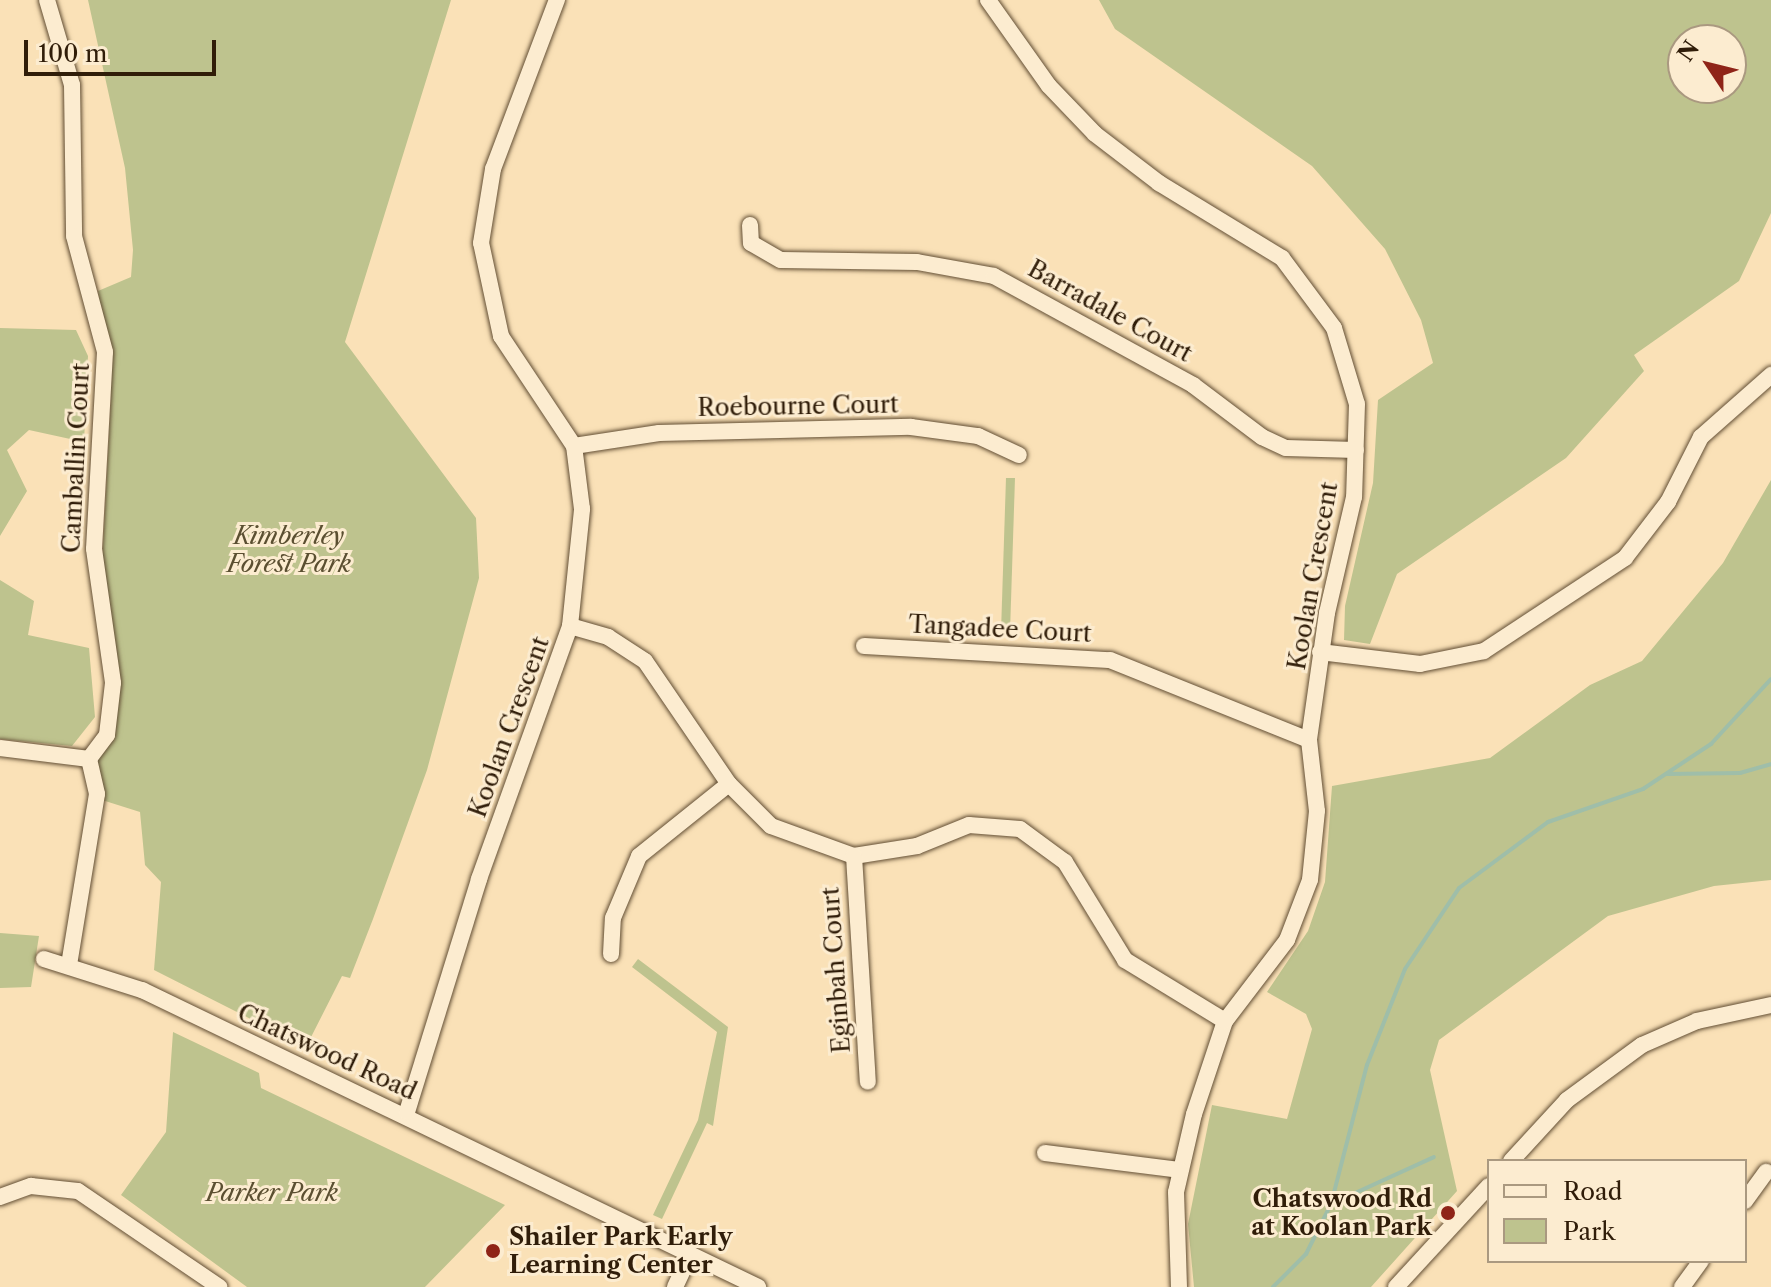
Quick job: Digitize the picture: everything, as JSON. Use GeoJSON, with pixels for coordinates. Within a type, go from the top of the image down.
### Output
{"type":"FeatureCollection","features":[{"type":"Feature","properties":{"kind":"street","name":"Camballin Court"},"geometry":{"type":"LineString","coordinates":[[47,0],[72,85],[74,236],[105,352],[94,549],[113,683],[107,735],[89,759]]}},
{"type":"Feature","properties":{"kind":"street","name":"Koolan Crescent"},"geometry":{"type":"LineString","coordinates":[[407,1112],[479,879],[570,626],[582,509],[574,446],[501,336],[481,243],[493,169],[557,0]]}},
{"type":"Feature","properties":{"kind":"street","name":"Koolan Crescent"},"geometry":{"type":"LineString","coordinates":[[988,0],[1049,86],[1095,134],[1159,183],[1282,258],[1323,309],[1344,351],[1357,404],[1354,497],[1320,652],[1309,740],[1317,811],[1310,880],[1287,940],[1225,1021],[1179,1170],[1173,1230],[1179,1287]]}},
{"type":"Feature","properties":{"kind":"street","name":"Barradale Court"},"geometry":{"type":"LineString","coordinates":[[750,225],[751,243],[781,260],[917,262],[994,276],[1193,385],[1262,437],[1286,448],[1356,450]]}},
{"type":"Feature","properties":{"kind":"street"},"geometry":{"type":"LineString","coordinates":[[1320,652],[1420,664],[1484,651],[1625,558],[1668,502],[1701,437],[1771,375]]}},
{"type":"Feature","properties":{"kind":"street","name":"Roebourne Court"},"geometry":{"type":"LineString","coordinates":[[574,446],[659,433],[911,427],[978,436],[1019,455]]}},
{"type":"Feature","properties":{"kind":"street"},"geometry":{"type":"LineString","coordinates":[[570,626],[608,637],[645,661],[729,784],[793,839],[854,856],[917,846],[969,825],[992,823],[1037,837],[1065,862],[1125,960],[1225,1021]]}},
{"type":"Feature","properties":{"kind":"street","name":"Tangadee Court"},"geometry":{"type":"LineString","coordinates":[[864,646],[1110,660],[1309,740]]}},
{"type":"Feature","properties":{"kind":"street"},"geometry":{"type":"LineString","coordinates":[[0,748],[89,759],[97,794],[69,965]]}},
{"type":"Feature","properties":{"kind":"street"},"geometry":{"type":"LineString","coordinates":[[611,954],[613,918],[639,856],[729,784]]}},
{"type":"Feature","properties":{"kind":"street","name":"Eginbah Court"},"geometry":{"type":"LineString","coordinates":[[854,856],[868,1082]]}},
{"type":"Feature","properties":{"kind":"street","name":"Chatswood Road"},"geometry":{"type":"LineString","coordinates":[[44,959],[142,990],[367,1101],[407,1112],[451,1141],[758,1287]]}},
{"type":"Feature","properties":{"kind":"street"},"geometry":{"type":"LineString","coordinates":[[1513,1159],[1567,1100],[1642,1045],[1697,1021],[1771,1005]]}},
{"type":"Feature","properties":{"kind":"street"},"geometry":{"type":"LineString","coordinates":[[1045,1153],[1179,1170]]}},
{"type":"Feature","properties":{"kind":"street"},"geometry":{"type":"LineString","coordinates":[[1747,1198],[1766,1172]]}},
{"type":"Feature","properties":{"kind":"street"},"geometry":{"type":"LineString","coordinates":[[0,1197],[31,1186],[78,1191],[219,1287]]}},
{"type":"Feature","properties":{"kind":"street"},"geometry":{"type":"LineString","coordinates":[[1396,1287],[1487,1188]]}},
{"type":"Feature","properties":{"kind":"street"},"geometry":{"type":"LineString","coordinates":[[675,1287],[690,1255]]}},
{"type":"Feature","properties":{"kind":"street"},"geometry":{"type":"LineString","coordinates":[[1682,1287],[1700,1263]]}},
{"type":"Feature","properties":{"kind":"green space","name":"Kimberley Forest Park"},"geometry":{"type":"Polygon","coordinates":[[[88,0],[451,0],[345,342],[476,518],[479,578],[427,770],[373,919],[350,978],[342,976],[306,1047],[154,970],[161,882],[145,865],[140,812],[102,800],[97,759],[110,742],[102,567],[111,397],[98,291],[131,277],[133,250],[125,168],[88,0]]]}},
{"type":"Feature","properties":{"kind":"green space"},"geometry":{"type":"Polygon","coordinates":[[[1099,0],[1771,0],[1771,213],[1739,281],[1634,355],[1644,371],[1566,458],[1397,574],[1370,644],[1344,640],[1345,606],[1373,483],[1378,400],[1433,363],[1421,320],[1385,249],[1312,166],[1115,29],[1099,0]]]}},
{"type":"Feature","properties":{"kind":"green space"},"geometry":{"type":"Polygon","coordinates":[[[0,328],[76,330],[88,356],[84,442],[29,430],[7,450],[27,491],[0,536],[0,328]]]}},
{"type":"Feature","properties":{"kind":"green space"},"geometry":{"type":"Polygon","coordinates":[[[1006,478],[1015,478],[1010,632],[1001,632],[1006,478]]]}},
{"type":"Feature","properties":{"kind":"green space"},"geometry":{"type":"Polygon","coordinates":[[[1771,480],[1771,880],[1714,886],[1608,916],[1439,1040],[1430,1070],[1457,1191],[1371,1287],[1194,1287],[1188,1224],[1212,1105],[1287,1119],[1312,1029],[1306,1014],[1267,992],[1308,931],[1325,882],[1332,786],[1490,758],[1590,685],[1642,661],[1723,563],[1771,480]]]}},
{"type":"Feature","properties":{"kind":"green space"},"geometry":{"type":"Polygon","coordinates":[[[0,580],[34,601],[28,635],[89,648],[95,717],[72,746],[0,739],[0,580]]]}},
{"type":"Feature","properties":{"kind":"green space"},"geometry":{"type":"Polygon","coordinates":[[[0,933],[39,936],[31,987],[0,988],[0,933]]]}},
{"type":"Feature","properties":{"kind":"green space"},"geometry":{"type":"Polygon","coordinates":[[[638,959],[728,1027],[713,1126],[707,1123],[662,1219],[653,1215],[698,1120],[717,1032],[632,967],[638,959]]]}},
{"type":"Feature","properties":{"kind":"green space","name":"Parker Park"},"geometry":{"type":"Polygon","coordinates":[[[173,1032],[259,1073],[261,1088],[505,1205],[425,1287],[247,1287],[121,1195],[166,1132],[173,1032]]]}},
{"type":"Feature","properties":{"kind":"waterway"},"geometry":{"type":"LineString","coordinates":[[1273,1287],[1306,1254],[1331,1204],[1367,1065],[1405,969],[1459,888],[1548,822],[1643,789],[1711,744],[1771,679]]}},
{"type":"Feature","properties":{"kind":"waterway"},"geometry":{"type":"LineString","coordinates":[[1667,774],[1740,773],[1771,764]]}},
{"type":"Feature","properties":{"kind":"waterway"},"geometry":{"type":"LineString","coordinates":[[1331,1204],[1434,1157]]}},
{"type":"Feature","properties":{"kind":"place","name":"Chatswood Rd at Koolan Park"},"geometry":{"type":"Point","coordinates":[1448,1213]}},
{"type":"Feature","properties":{"kind":"place","name":"Shailer Park Early Learning Center"},"geometry":{"type":"Point","coordinates":[493,1251]}}]}
